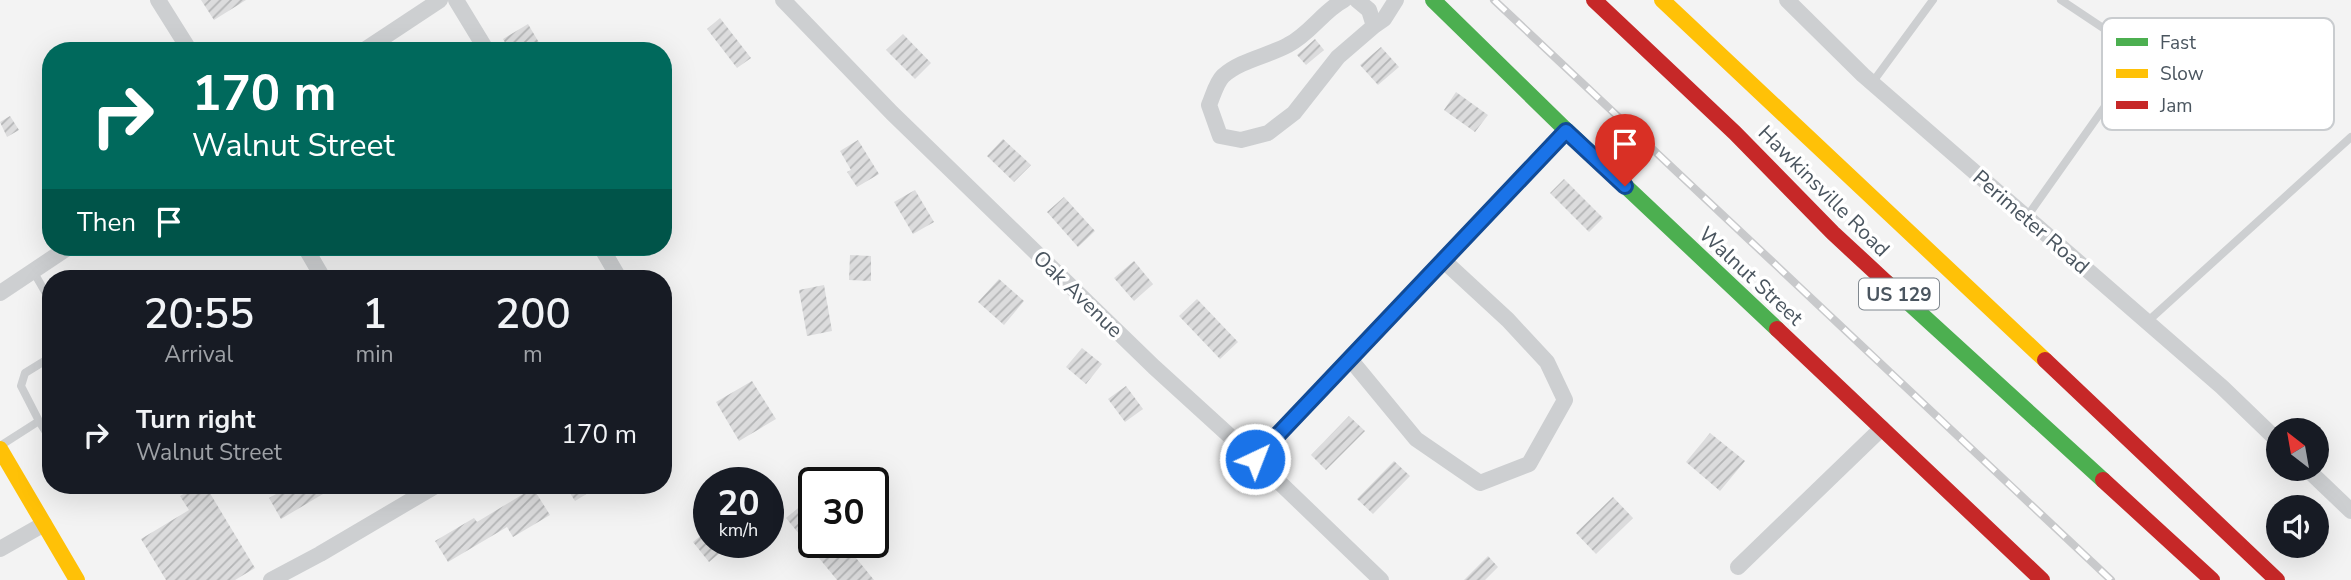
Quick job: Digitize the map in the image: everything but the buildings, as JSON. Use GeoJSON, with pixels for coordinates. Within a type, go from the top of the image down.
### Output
{"type":"FeatureCollection","features":[{"type":"Feature","properties":{"kind":"main road","name":"Walnut Street"},"geometry":{"type":"LineString","coordinates":[[1433,0],[1566,131],[2042,580]]}},
{"type":"Feature","properties":{"kind":"main road","name":"Hawkinsville Road"},"geometry":{"type":"LineString","coordinates":[[1594,0],[1735,133],[1833,233],[2212,580]]}},
{"type":"Feature","properties":{"kind":"main road","name":"Hawkinsville Road"},"geometry":{"type":"LineString","coordinates":[[1662,0],[1927,247],[2277,580]]}},
{"type":"Feature","properties":{"kind":"main road"},"geometry":{"type":"LineString","coordinates":[[0,448],[78,580]]}},
{"type":"Feature","properties":{"kind":"street"},"geometry":{"type":"LineString","coordinates":[[158,0],[184,42]]}},
{"type":"Feature","properties":{"kind":"street"},"geometry":{"type":"LineString","coordinates":[[377,42],[440,0]]}},
{"type":"Feature","properties":{"kind":"street"},"geometry":{"type":"LineString","coordinates":[[456,0],[482,42]]}},
{"type":"Feature","properties":{"kind":"street","name":"Oak Avenue"},"geometry":{"type":"LineString","coordinates":[[783,0],[892,113],[1115,330],[1381,580]]}},
{"type":"Feature","properties":{"kind":"street"},"geometry":{"type":"LineString","coordinates":[[1344,0],[1291,44],[1237,66],[1221,78],[1209,105],[1220,135],[1241,139],[1268,132],[1294,113],[1338,57],[1384,19],[1396,0]]}},
{"type":"Feature","properties":{"kind":"street"},"geometry":{"type":"LineString","coordinates":[[1357,0],[1368,10],[1374,26]]}},
{"type":"Feature","properties":{"kind":"street","name":"Perimeter Road"},"geometry":{"type":"LineString","coordinates":[[1787,0],[1872,83],[2222,387],[2266,429]]}},
{"type":"Feature","properties":{"kind":"street"},"geometry":{"type":"LineString","coordinates":[[1255,459],[1566,131]]}},
{"type":"Feature","properties":{"kind":"street"},"geometry":{"type":"LineString","coordinates":[[0,293],[56,256]]}},
{"type":"Feature","properties":{"kind":"street"},"geometry":{"type":"LineString","coordinates":[[1350,359],[1416,439],[1480,483],[1529,464],[1565,400],[1546,362],[1508,320],[1443,260]]}},
{"type":"Feature","properties":{"kind":"street"},"geometry":{"type":"LineString","coordinates":[[1738,567],[1882,428]]}},
{"type":"Feature","properties":{"kind":"street"},"geometry":{"type":"LineString","coordinates":[[2320,481],[2351,511]]}},
{"type":"Feature","properties":{"kind":"street"},"geometry":{"type":"LineString","coordinates":[[271,580],[320,555],[422,494]]}},
{"type":"Feature","properties":{"kind":"street"},"geometry":{"type":"LineString","coordinates":[[0,549],[44,524]]}},
{"type":"Feature","properties":{"kind":"lane"},"geometry":{"type":"LineString","coordinates":[[1872,83],[1933,0]]}},
{"type":"Feature","properties":{"kind":"lane"},"geometry":{"type":"LineString","coordinates":[[2062,0],[2102,27]]}},
{"type":"Feature","properties":{"kind":"lane"},"geometry":{"type":"LineString","coordinates":[[2026,218],[2102,111]]}},
{"type":"Feature","properties":{"kind":"lane"},"geometry":{"type":"LineString","coordinates":[[2147,323],[2351,137]]}},
{"type":"Feature","properties":{"kind":"lane"},"geometry":{"type":"LineString","coordinates":[[33,271],[42,286]]}},
{"type":"Feature","properties":{"kind":"lane"},"geometry":{"type":"LineString","coordinates":[[42,363],[25,373],[21,386],[42,426]]}},
{"type":"Feature","properties":{"kind":"lane"},"geometry":{"type":"LineString","coordinates":[[0,448],[39,421]]}},
{"type":"Feature","properties":{"kind":"railway"},"geometry":{"type":"LineString","coordinates":[[1494,0],[2111,580]]}},
{"type":"Feature","properties":{"kind":"traffic: fast"},"geometry":{"type":"LineString","coordinates":[[1433,0],[1777,329]]}},
{"type":"Feature","properties":{"kind":"traffic: fast"},"geometry":{"type":"LineString","coordinates":[[1887,283],[2103,480]]}},
{"type":"Feature","properties":{"kind":"traffic: slow"},"geometry":{"type":"LineString","coordinates":[[1662,0],[2045,360]]}},
{"type":"Feature","properties":{"kind":"traffic: slow"},"geometry":{"type":"LineString","coordinates":[[0,449],[77,580]]}},
{"type":"Feature","properties":{"kind":"traffic: jam"},"geometry":{"type":"LineString","coordinates":[[1594,0],[1735,133],[1833,233],[1887,283]]}},
{"type":"Feature","properties":{"kind":"traffic: jam"},"geometry":{"type":"LineString","coordinates":[[1777,329],[2042,580]]}},
{"type":"Feature","properties":{"kind":"traffic: jam"},"geometry":{"type":"LineString","coordinates":[[2045,360],[2277,580]]}},
{"type":"Feature","properties":{"kind":"traffic: jam"},"geometry":{"type":"LineString","coordinates":[[2103,480],[2212,580]]}},
{"type":"Feature","properties":{"kind":"route"},"geometry":{"type":"LineString","coordinates":[[1255,459],[1566,131],[1625,186]]}}]}
